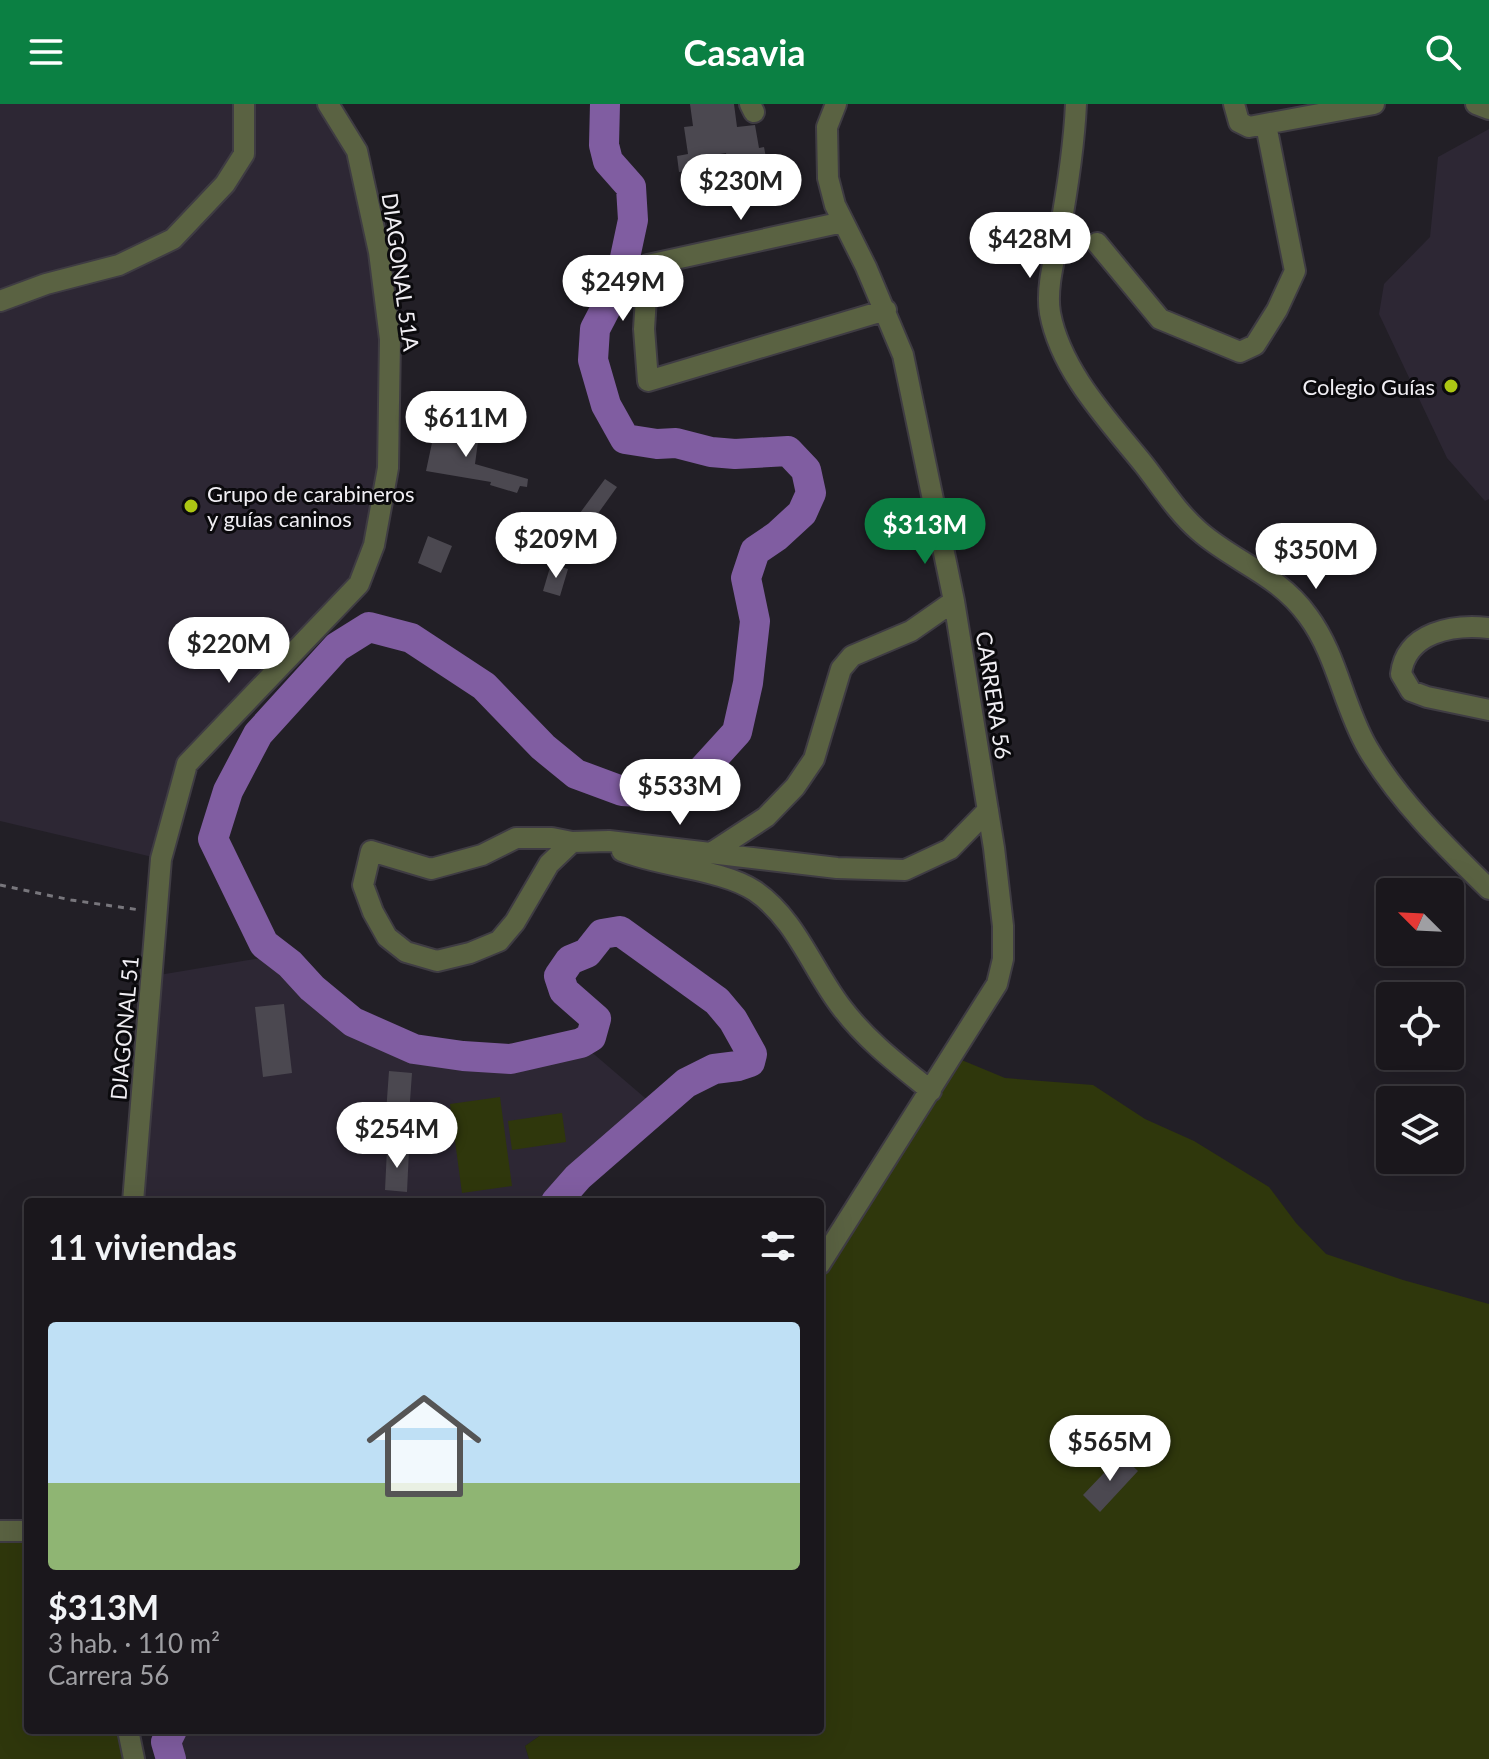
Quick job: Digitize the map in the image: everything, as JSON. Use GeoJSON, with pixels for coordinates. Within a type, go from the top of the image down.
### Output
{"type":"FeatureCollection","features":[{"type":"Feature","properties":{"kind":"street"},"geometry":{"type":"LineString","coordinates":[[0,301],[46,284],[119,265],[173,239],[225,184],[244,154],[244,104]]}},
{"type":"Feature","properties":{"kind":"street","name":"DIAGONAL 51A"},"geometry":{"type":"LineString","coordinates":[[161,859],[187,764],[359,584],[374,545],[388,468],[390,339],[379,252],[357,151],[328,104]]}},
{"type":"Feature","properties":{"kind":"street","name":"CARRERA 56"},"geometry":{"type":"LineString","coordinates":[[824,1258],[997,984],[1003,959],[1003,926],[988,810],[954,601],[903,355],[886,310],[835,205],[828,178],[827,127],[836,104]]}},
{"type":"Feature","properties":{"kind":"street"},"geometry":{"type":"LineString","coordinates":[[1076,104],[1074,145],[1053,262],[1050,312],[1064,355],[1088,394],[1181,513],[1200,532],[1269,576],[1306,612],[1326,642],[1349,711],[1368,749],[1409,804],[1489,889]]}},
{"type":"Feature","properties":{"kind":"street"},"geometry":{"type":"LineString","coordinates":[[1234,104],[1239,122],[1258,126],[1374,104]]}},
{"type":"Feature","properties":{"kind":"street"},"geometry":{"type":"LineString","coordinates":[[1476,104],[1489,109]]}},
{"type":"Feature","properties":{"kind":"street"},"geometry":{"type":"LineString","coordinates":[[1097,243],[1160,319],[1240,352],[1255,345],[1277,310],[1295,271],[1258,126]]}},
{"type":"Feature","properties":{"kind":"street"},"geometry":{"type":"LineString","coordinates":[[843,222],[648,265],[644,329],[648,381],[886,310]]}},
{"type":"Feature","properties":{"kind":"street"},"geometry":{"type":"LineString","coordinates":[[711,853],[766,817],[795,787],[814,759],[841,669],[852,656],[911,631],[954,601]]}},
{"type":"Feature","properties":{"kind":"street"},"geometry":{"type":"LineString","coordinates":[[1489,628],[1445,629],[1419,642],[1403,657],[1401,674],[1411,691],[1489,710]]}},
{"type":"Feature","properties":{"kind":"street"},"geometry":{"type":"LineString","coordinates":[[572,842],[549,864],[515,922],[499,941],[470,953],[437,961],[406,952],[387,937],[363,885],[371,851],[431,869],[482,855],[516,838],[609,841],[837,868],[905,870],[950,849],[988,810]]}},
{"type":"Feature","properties":{"kind":"street"},"geometry":{"type":"LineString","coordinates":[[609,841],[616,849],[635,857],[727,879],[754,890],[771,905],[803,946],[841,1007],[867,1037],[931,1091]]}},
{"type":"Feature","properties":{"kind":"street","name":"DIAGONAL 51"},"geometry":{"type":"LineString","coordinates":[[133,1198],[161,859]]}},
{"type":"Feature","properties":{"kind":"street"},"geometry":{"type":"LineString","coordinates":[[0,1531],[24,1531]]}},
{"type":"Feature","properties":{"kind":"street"},"geometry":{"type":"LineString","coordinates":[[129,1734],[134,1759]]}},
{"type":"Feature","properties":{"kind":"path"},"geometry":{"type":"LineString","coordinates":[[0,885],[71,900],[156,912]]}},
{"type":"Feature","properties":{"kind":"shaded area","name":"Grupo de carabineros y guías caninos"},"geometry":{"type":"Polygon","coordinates":[[[0,104],[328,104],[357,151],[379,252],[388,468],[359,584],[187,764],[161,859],[0,821],[0,104]]]}},
{"type":"Feature","properties":{"kind":"shaded area","name":"Colegio Guías"},"geometry":{"type":"Polygon","coordinates":[[[1489,129],[1489,499],[1485,501],[1447,458],[1379,314],[1384,284],[1430,237],[1438,157],[1489,129]]]}},
{"type":"Feature","properties":{"kind":"shaded area"},"geometry":{"type":"Polygon","coordinates":[[[279,955],[353,1022],[399,1044],[463,1056],[511,1059],[581,1043],[658,1109],[578,1177],[560,1198],[133,1198],[153,976],[279,955]]]}},
{"type":"Feature","properties":{"kind":"shaded area"},"geometry":{"type":"Polygon","coordinates":[[[170,1734],[542,1734],[525,1746],[529,1759],[171,1759],[166,1742],[170,1734]]]}},
{"type":"Feature","properties":{"kind":"green space"},"geometry":{"type":"Polygon","coordinates":[[[952,1056],[1005,1078],[1093,1085],[1145,1119],[1194,1141],[1269,1187],[1296,1223],[1326,1254],[1489,1304],[1489,1759],[529,1759],[525,1746],[542,1734],[824,1734],[824,1258],[952,1056]]]}},
{"type":"Feature","properties":{"kind":"green space"},"geometry":{"type":"Polygon","coordinates":[[[500,1097],[512,1186],[462,1193],[450,1104],[500,1097]]]}},
{"type":"Feature","properties":{"kind":"green space"},"geometry":{"type":"Polygon","coordinates":[[[562,1113],[566,1142],[512,1150],[508,1121],[562,1113]]]}},
{"type":"Feature","properties":{"kind":"green space"},"geometry":{"type":"Polygon","coordinates":[[[0,1531],[24,1531],[24,1734],[129,1734],[134,1759],[0,1759],[0,1531]]]}},
{"type":"Feature","properties":{"kind":"building"},"geometry":{"type":"Polygon","coordinates":[[[690,104],[734,104],[737,127],[755,125],[759,148],[764,147],[771,184],[733,191],[726,153],[701,157],[703,169],[679,172],[677,156],[688,154],[684,127],[693,126],[690,104]]]}},
{"type":"Feature","properties":{"kind":"building"},"geometry":{"type":"Polygon","coordinates":[[[436,424],[479,434],[475,464],[528,479],[527,487],[520,486],[517,493],[490,485],[491,482],[426,471],[436,424]]]}},
{"type":"Feature","properties":{"kind":"building"},"geometry":{"type":"Polygon","coordinates":[[[605,479],[617,487],[589,526],[577,517],[605,479]]]}},
{"type":"Feature","properties":{"kind":"building"},"geometry":{"type":"Polygon","coordinates":[[[428,536],[452,546],[441,573],[418,563],[428,536]]]}},
{"type":"Feature","properties":{"kind":"building"},"geometry":{"type":"Polygon","coordinates":[[[551,564],[568,569],[560,596],[543,591],[551,564]]]}},
{"type":"Feature","properties":{"kind":"building"},"geometry":{"type":"Polygon","coordinates":[[[284,1004],[292,1073],[263,1077],[255,1007],[284,1004]]]}},
{"type":"Feature","properties":{"kind":"building"},"geometry":{"type":"Polygon","coordinates":[[[389,1071],[412,1073],[409,1115],[386,1113],[389,1071]]]}},
{"type":"Feature","properties":{"kind":"building"},"geometry":{"type":"Polygon","coordinates":[[[387,1149],[409,1150],[407,1192],[385,1190],[387,1149]]]}},
{"type":"Feature","properties":{"kind":"building"},"geometry":{"type":"Polygon","coordinates":[[[1121,1455],[1138,1471],[1100,1512],[1083,1495],[1121,1455]]]}},
{"type":"Feature","properties":{"kind":"waterway"},"geometry":{"type":"LineString","coordinates":[[560,1198],[578,1177],[686,1083],[714,1069],[750,1062],[752,1054],[733,1020],[717,1001],[620,931],[602,934],[587,953],[570,960],[559,976],[564,991],[596,1019],[591,1037],[581,1043],[511,1059],[414,1049],[353,1022],[264,944],[213,839],[228,791],[258,734],[337,647],[369,627],[411,638],[484,686],[543,747],[576,774],[622,791],[658,793],[697,776],[737,732],[748,683],[755,621],[746,578],[755,551],[802,513],[811,493],[806,470],[788,451],[735,454],[711,452],[676,443],[657,444],[625,439],[606,405],[593,360],[595,329],[620,281],[633,220],[631,187],[608,161],[604,145],[605,104]]}},
{"type":"Feature","properties":{"kind":"waterway"},"geometry":{"type":"LineString","coordinates":[[170,1734],[166,1742],[171,1759]]}},
{"type":"Feature","properties":{"kind":"place","name":"Colegio Guías"},"geometry":{"type":"Point","coordinates":[1451,386]}},
{"type":"Feature","properties":{"kind":"place","name":"Grupo de carabineros y guías caninos"},"geometry":{"type":"Point","coordinates":[191,506]}}]}
